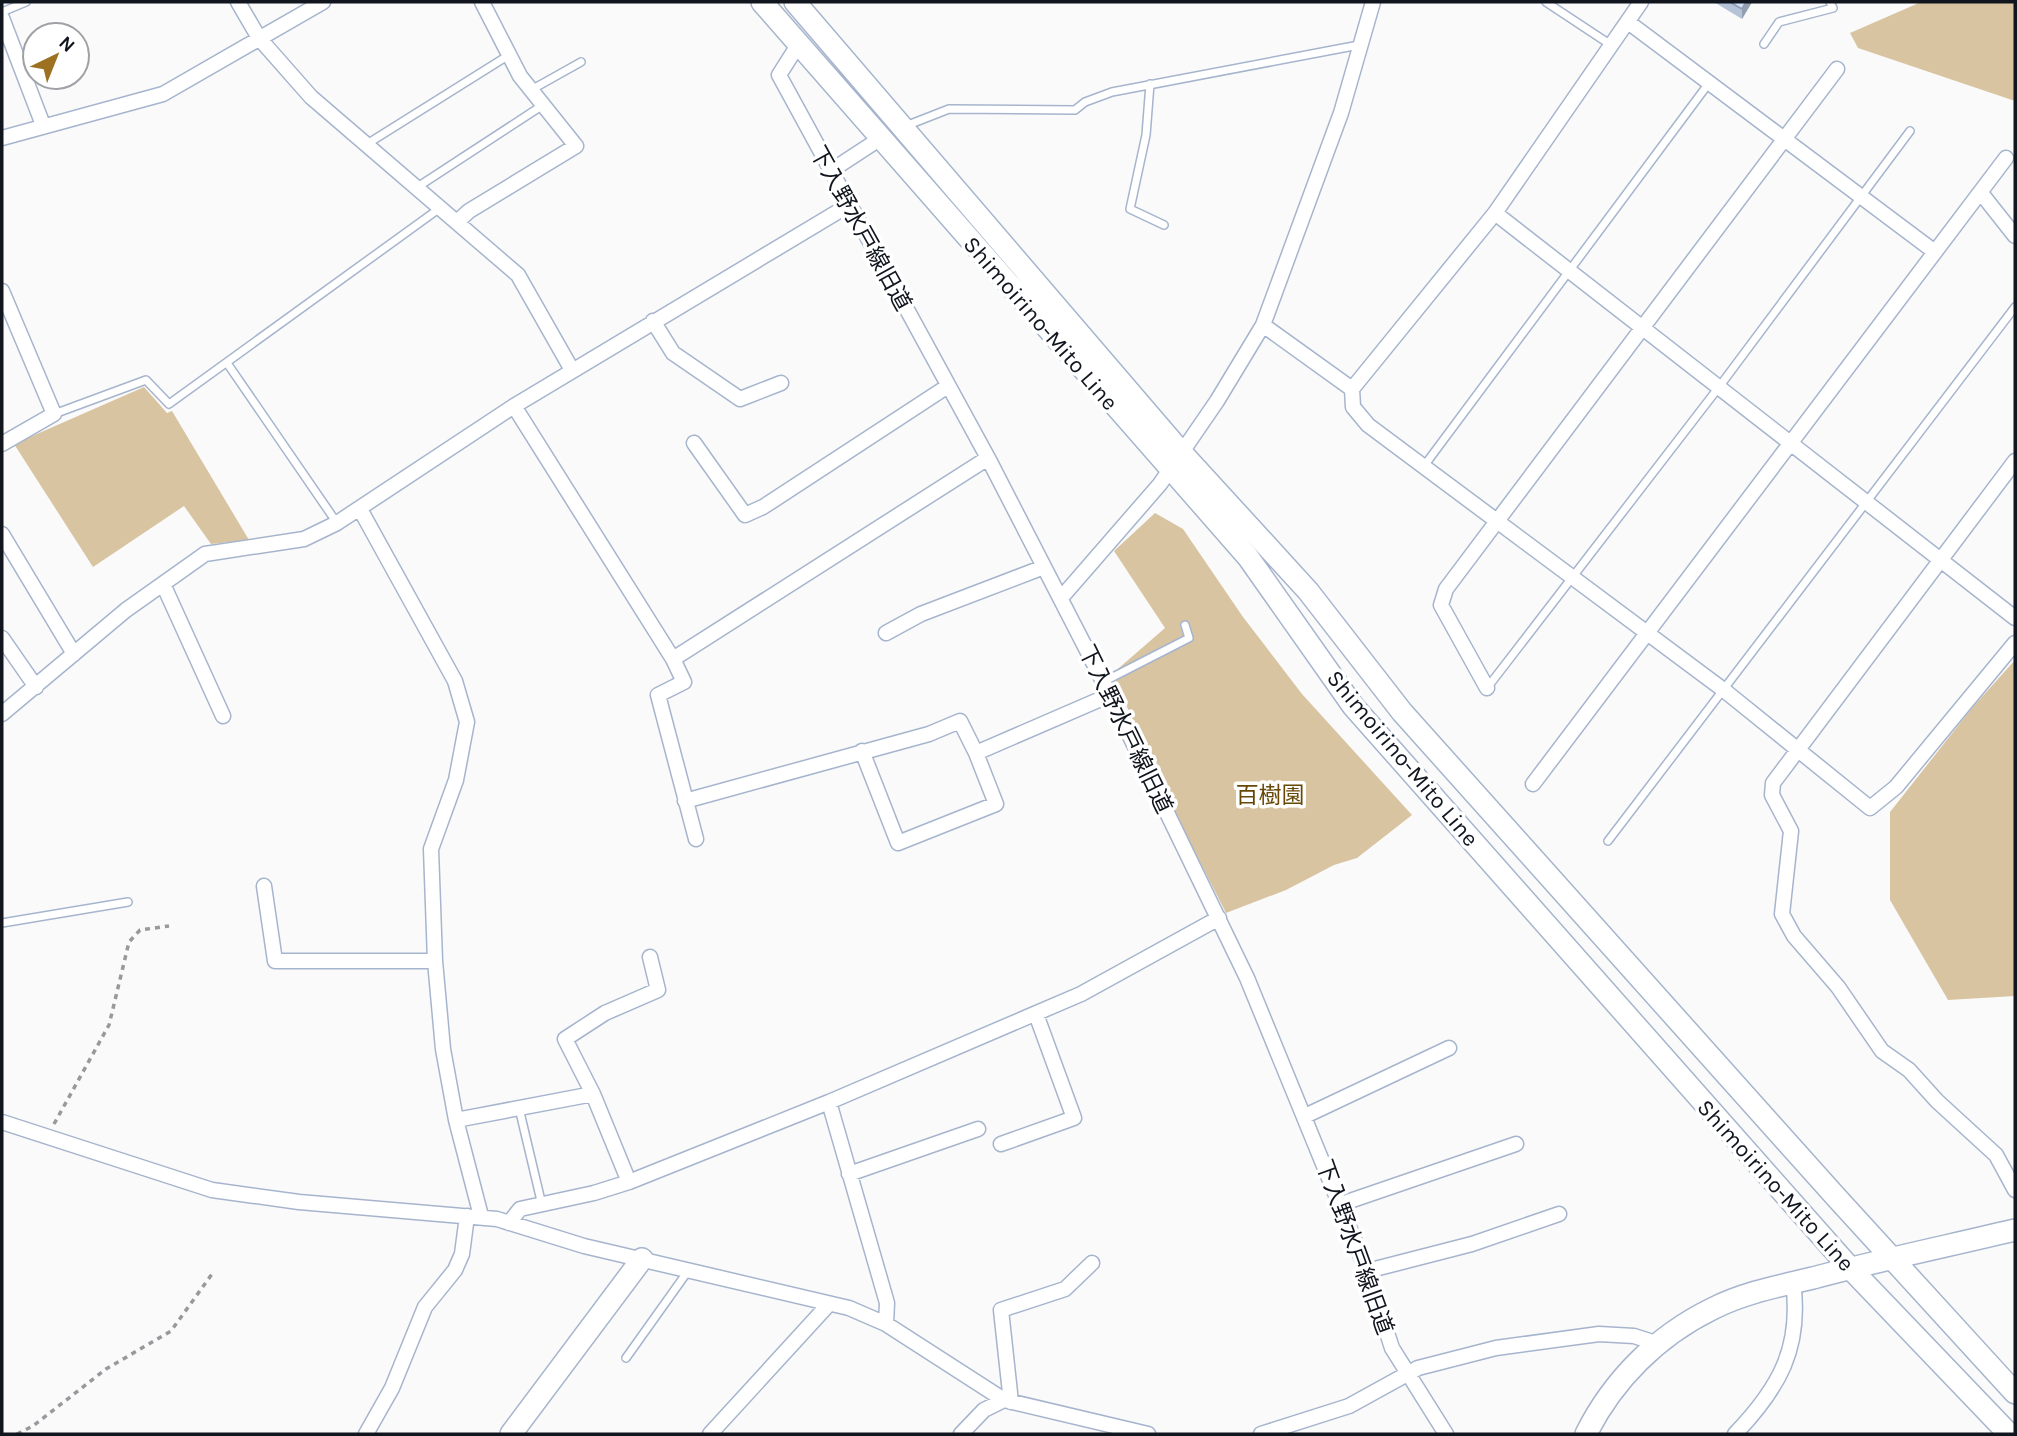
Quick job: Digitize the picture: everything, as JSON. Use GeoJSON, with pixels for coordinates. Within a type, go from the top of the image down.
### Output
{"type":"FeatureCollection","features":[{"type":"Feature","properties":{"kind":"main road","name":"Shimoirino-Mito Line"},"geometry":{"type":"LineString","coordinates":[[762,2],[881,138],[1175,461],[1308,591],[1411,722],[2015,1393]]}},
{"type":"Feature","properties":{"kind":"main road","name":"Shimoirino-Mito Line"},"geometry":{"type":"LineString","coordinates":[[795,2],[902,127],[1175,461],[1248,557],[1353,706],[1850,1268],[2009,1434]]}},
{"type":"Feature","properties":{"kind":"main road"},"geometry":{"type":"LineString","coordinates":[[1586,1434],[1616,1385],[1658,1344],[1712,1308],[1793,1282],[2015,1230]]}},
{"type":"Feature","properties":{"kind":"main road"},"geometry":{"type":"LineString","coordinates":[[511,1434],[642,1259]]}},
{"type":"Feature","properties":{"kind":"street"},"geometry":{"type":"LineString","coordinates":[[238,2],[259,38],[312,97],[518,275],[572,369]]}},
{"type":"Feature","properties":{"kind":"street"},"geometry":{"type":"LineString","coordinates":[[2,138],[163,94],[323,2]]}},
{"type":"Feature","properties":{"kind":"street"},"geometry":{"type":"LineString","coordinates":[[457,222],[469,211],[576,146],[531,90],[509,55],[482,2]]}},
{"type":"Feature","properties":{"kind":"street"},"geometry":{"type":"LineString","coordinates":[[1061,598],[1175,461],[1217,401],[1263,325],[1341,113],[1373,2]]}},
{"type":"Feature","properties":{"kind":"street"},"geometry":{"type":"LineString","coordinates":[[1641,2],[1494,213],[1352,389],[1353,407],[1368,425],[1725,691],[1870,808],[1896,787],[2015,643]]}},
{"type":"Feature","properties":{"kind":"street"},"geometry":{"type":"LineString","coordinates":[[2,18],[43,125]]}},
{"type":"Feature","properties":{"kind":"street"},"geometry":{"type":"LineString","coordinates":[[1628,22],[1935,252]]}},
{"type":"Feature","properties":{"kind":"street","name":"下入野水戸線旧道"},"geometry":{"type":"LineString","coordinates":[[798,45],[779,75],[988,458],[1107,688],[1219,918],[1305,1116],[1367,1271],[1392,1348],[1405,1373],[1446,1434]]}},
{"type":"Feature","properties":{"kind":"street"},"geometry":{"type":"LineString","coordinates":[[1487,688],[1441,605],[1446,589],[1838,69]]}},
{"type":"Feature","properties":{"kind":"street"},"geometry":{"type":"LineString","coordinates":[[830,172],[881,138]]}},
{"type":"Feature","properties":{"kind":"street"},"geometry":{"type":"LineString","coordinates":[[1533,784],[1649,634],[2006,158]]}},
{"type":"Feature","properties":{"kind":"street"},"geometry":{"type":"LineString","coordinates":[[1981,193],[2015,236]]}},
{"type":"Feature","properties":{"kind":"street"},"geometry":{"type":"LineString","coordinates":[[2,714],[126,610],[205,555],[304,539],[337,523],[572,369],[849,205]]}},
{"type":"Feature","properties":{"kind":"street"},"geometry":{"type":"LineString","coordinates":[[1494,213],[1941,557],[2015,618]]}},
{"type":"Feature","properties":{"kind":"street"},"geometry":{"type":"LineString","coordinates":[[2,291],[54,414],[2,444]]}},
{"type":"Feature","properties":{"kind":"street"},"geometry":{"type":"LineString","coordinates":[[653,321],[673,354],[740,399],[781,383]]}},
{"type":"Feature","properties":{"kind":"street"},"geometry":{"type":"LineString","coordinates":[[1263,325],[1352,389]]}},
{"type":"Feature","properties":{"kind":"street"},"geometry":{"type":"LineString","coordinates":[[694,443],[745,515],[762,507],[948,386]]}},
{"type":"Feature","properties":{"kind":"street"},"geometry":{"type":"LineString","coordinates":[[514,406],[673,659],[684,682],[658,695],[696,839]]}},
{"type":"Feature","properties":{"kind":"street"},"geometry":{"type":"LineString","coordinates":[[673,659],[988,458]]}},
{"type":"Feature","properties":{"kind":"street"},"geometry":{"type":"LineString","coordinates":[[2015,461],[1773,783],[1772,795],[1791,831],[1782,914],[1794,936],[1838,986],[1882,1051],[1909,1070],[1937,1101],[1996,1155],[2015,1190]]}},
{"type":"Feature","properties":{"kind":"street"},"geometry":{"type":"LineString","coordinates":[[360,509],[455,681],[467,722],[456,780],[432,849],[435,961],[443,1049],[474,1216],[455,1270],[425,1307],[392,1388],[366,1434]]}},
{"type":"Feature","properties":{"kind":"street"},"geometry":{"type":"LineString","coordinates":[[2,534],[74,654]]}},
{"type":"Feature","properties":{"kind":"street"},"geometry":{"type":"LineString","coordinates":[[887,633],[921,614],[1044,567]]}},
{"type":"Feature","properties":{"kind":"street"},"geometry":{"type":"LineString","coordinates":[[163,584],[223,716]]}},
{"type":"Feature","properties":{"kind":"street"},"geometry":{"type":"LineString","coordinates":[[2,638],[36,687]]}},
{"type":"Feature","properties":{"kind":"street"},"geometry":{"type":"LineString","coordinates":[[976,753],[1107,688]]}},
{"type":"Feature","properties":{"kind":"street"},"geometry":{"type":"LineString","coordinates":[[685,801],[862,751],[929,734],[960,722],[976,753],[996,804],[898,843],[862,751]]}},
{"type":"Feature","properties":{"kind":"street"},"geometry":{"type":"LineString","coordinates":[[264,886],[275,961],[435,961]]}},
{"type":"Feature","properties":{"kind":"street"},"geometry":{"type":"LineString","coordinates":[[509,1223],[520,1209],[629,1182],[829,1102],[1036,1014],[1081,994],[1219,918]]}},
{"type":"Feature","properties":{"kind":"street"},"geometry":{"type":"LineString","coordinates":[[629,1182],[593,1094],[565,1039],[605,1013],[658,990],[650,957]]}},
{"type":"Feature","properties":{"kind":"street"},"geometry":{"type":"LineString","coordinates":[[1001,1144],[1074,1118],[1036,1014]]}},
{"type":"Feature","properties":{"kind":"street"},"geometry":{"type":"LineString","coordinates":[[1305,1116],[1449,1048]]}},
{"type":"Feature","properties":{"kind":"street"},"geometry":{"type":"LineString","coordinates":[[456,1120],[593,1094]]}},
{"type":"Feature","properties":{"kind":"street"},"geometry":{"type":"LineString","coordinates":[[829,1102],[887,1303],[886,1324]]}},
{"type":"Feature","properties":{"kind":"street"},"geometry":{"type":"LineString","coordinates":[[2,1122],[212,1190],[299,1202],[474,1216],[849,1308],[886,1324],[1008,1401],[1148,1434]]}},
{"type":"Feature","properties":{"kind":"street"},"geometry":{"type":"LineString","coordinates":[[849,1174],[978,1129]]}},
{"type":"Feature","properties":{"kind":"street"},"geometry":{"type":"LineString","coordinates":[[1341,1204],[1516,1144]]}},
{"type":"Feature","properties":{"kind":"street"},"geometry":{"type":"LineString","coordinates":[[1367,1271],[1472,1244],[1559,1214]]}},
{"type":"Feature","properties":{"kind":"street"},"geometry":{"type":"LineString","coordinates":[[1008,1401],[1001,1310],[1065,1289],[1093,1262]]}},
{"type":"Feature","properties":{"kind":"street"},"geometry":{"type":"LineString","coordinates":[[1735,1434],[1779,1381],[1794,1338],[1797,1310],[1793,1282]]}},
{"type":"Feature","properties":{"kind":"street"},"geometry":{"type":"LineString","coordinates":[[710,1434],[828,1304]]}},
{"type":"Feature","properties":{"kind":"street"},"geometry":{"type":"LineString","coordinates":[[1261,1434],[1349,1406],[1405,1373],[1496,1348],[1599,1334],[1634,1335],[1658,1344]]}},
{"type":"Feature","properties":{"kind":"street"},"geometry":{"type":"LineString","coordinates":[[961,1434],[984,1410],[1008,1401]]}},
{"type":"Feature","properties":{"kind":"lane"},"geometry":{"type":"LineString","coordinates":[[2,12],[26,2]]}},
{"type":"Feature","properties":{"kind":"lane"},"geometry":{"type":"LineString","coordinates":[[1546,2],[1611,45]]}},
{"type":"Feature","properties":{"kind":"lane"},"geometry":{"type":"LineString","coordinates":[[1764,44],[1779,22],[1833,8],[1830,2]]}},
{"type":"Feature","properties":{"kind":"lane"},"geometry":{"type":"LineString","coordinates":[[902,127],[949,109],[1075,110],[1085,102],[1112,92],[1359,45]]}},
{"type":"Feature","properties":{"kind":"lane"},"geometry":{"type":"LineString","coordinates":[[367,145],[509,55]]}},
{"type":"Feature","properties":{"kind":"lane"},"geometry":{"type":"LineString","coordinates":[[531,90],[580,62]]}},
{"type":"Feature","properties":{"kind":"lane"},"geometry":{"type":"LineString","coordinates":[[1423,466],[1709,83]]}},
{"type":"Feature","properties":{"kind":"lane"},"geometry":{"type":"LineString","coordinates":[[1150,84],[1146,135],[1130,209],[1164,225]]}},
{"type":"Feature","properties":{"kind":"lane"},"geometry":{"type":"LineString","coordinates":[[416,188],[544,105]]}},
{"type":"Feature","properties":{"kind":"lane"},"geometry":{"type":"LineString","coordinates":[[1487,688],[1720,387],[1910,131]]}},
{"type":"Feature","properties":{"kind":"lane"},"geometry":{"type":"LineString","coordinates":[[54,414],[146,380],[169,404],[440,208]]}},
{"type":"Feature","properties":{"kind":"lane"},"geometry":{"type":"LineString","coordinates":[[1608,842],[2015,307]]}},
{"type":"Feature","properties":{"kind":"lane"},"geometry":{"type":"LineString","coordinates":[[227,363],[337,523]]}},
{"type":"Feature","properties":{"kind":"lane"},"geometry":{"type":"LineString","coordinates":[[1107,688],[1189,638],[1185,625]]}},
{"type":"Feature","properties":{"kind":"lane"},"geometry":{"type":"LineString","coordinates":[[2,923],[128,902]]}},
{"type":"Feature","properties":{"kind":"lane"},"geometry":{"type":"LineString","coordinates":[[519,1107],[542,1205]]}},
{"type":"Feature","properties":{"kind":"lane"},"geometry":{"type":"LineString","coordinates":[[626,1358],[688,1270]]}},
{"type":"Feature","properties":{"kind":"path"},"geometry":{"type":"LineString","coordinates":[[48,1135],[109,1025],[129,942],[140,930],[169,926]]}},
{"type":"Feature","properties":{"kind":"path"},"geometry":{"type":"LineString","coordinates":[[17,1434],[42,1419],[106,1369],[171,1331],[212,1274]]}},
{"type":"Feature","properties":{"kind":"green space"},"geometry":{"type":"Polygon","coordinates":[[[1921,2],[2015,2],[2015,101],[1858,48],[1850,33],[1921,2]]]}},
{"type":"Feature","properties":{"kind":"green space"},"geometry":{"type":"Polygon","coordinates":[[[144,387],[167,413],[172,411],[249,540],[211,544],[184,506],[93,567],[14,444],[144,387]]]}},
{"type":"Feature","properties":{"kind":"green space","name":"百樹園"},"geometry":{"type":"Polygon","coordinates":[[[1155,513],[1183,529],[1243,617],[1302,694],[1412,815],[1357,858],[1334,865],[1286,890],[1226,913],[1181,825],[1112,674],[1165,628],[1114,551],[1155,513]]]}},
{"type":"Feature","properties":{"kind":"green space"},"geometry":{"type":"Polygon","coordinates":[[[2015,660],[2015,996],[1948,1000],[1890,900],[1890,812],[1972,708],[2015,660]]]}},
{"type":"Feature","properties":{"kind":"building"},"geometry":{"type":"Polygon","coordinates":[[[1730,2],[1746,2],[1742,9],[1730,2]]]}}]}
